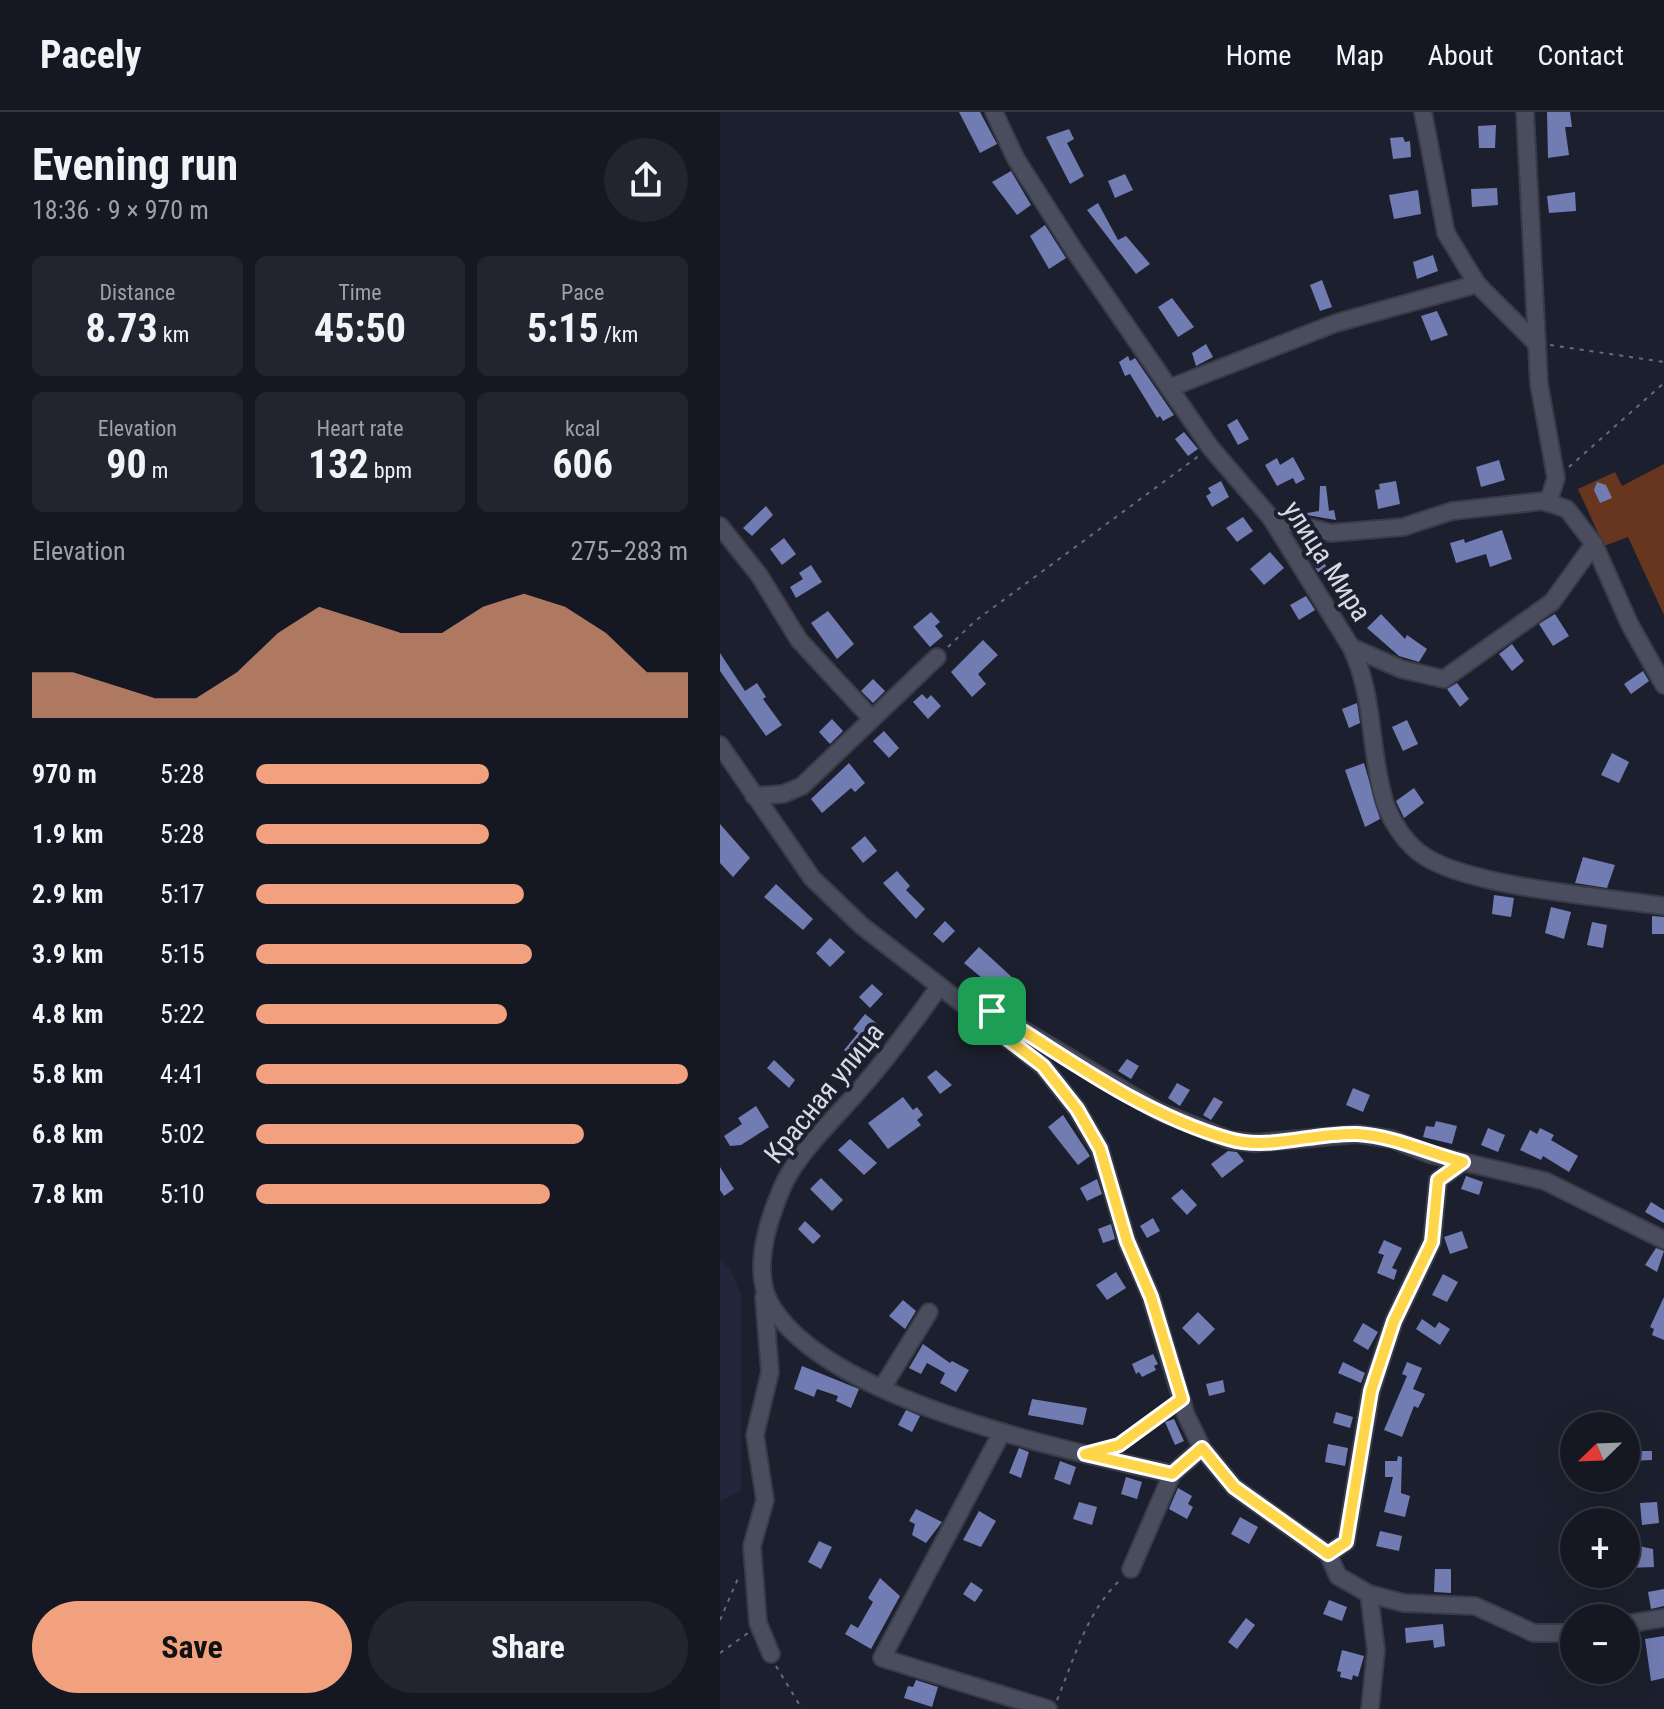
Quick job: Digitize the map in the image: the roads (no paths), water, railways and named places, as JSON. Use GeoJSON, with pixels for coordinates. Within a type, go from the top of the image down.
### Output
{"type":"FeatureCollection","features":[{"type":"Feature","properties":{"kind":"street","name":"улица Мира"},"geometry":{"type":"LineString","coordinates":[[994,112],[1016,159],[1049,211],[1172,387],[1210,447],[1271,518],[1351,647],[1362,668],[1385,803],[1403,838],[1426,857],[1484,879],[1664,906]]}},
{"type":"Feature","properties":{"kind":"street"},"geometry":{"type":"LineString","coordinates":[[1423,112],[1446,233],[1477,284],[1536,343]]}},
{"type":"Feature","properties":{"kind":"street"},"geometry":{"type":"LineString","coordinates":[[1525,112],[1539,384],[1556,478],[1546,502]]}},
{"type":"Feature","properties":{"kind":"street"},"geometry":{"type":"LineString","coordinates":[[1172,387],[1336,323],[1477,284]]}},
{"type":"Feature","properties":{"kind":"street"},"geometry":{"type":"LineString","coordinates":[[1271,518],[1331,533],[1403,527],[1452,511],[1546,502],[1567,509],[1594,544],[1630,625],[1664,685]]}},
{"type":"Feature","properties":{"kind":"street"},"geometry":{"type":"LineString","coordinates":[[720,526],[759,575],[799,640],[872,719]]}},
{"type":"Feature","properties":{"kind":"street"},"geometry":{"type":"LineString","coordinates":[[1351,647],[1401,669],[1444,679],[1552,602],[1594,544]]}},
{"type":"Feature","properties":{"kind":"street"},"geometry":{"type":"LineString","coordinates":[[754,796],[783,794],[802,786],[937,657]]}},
{"type":"Feature","properties":{"kind":"street"},"geometry":{"type":"LineString","coordinates":[[721,749],[812,878],[862,926],[1043,1066],[1077,1109],[1100,1149],[1127,1241],[1151,1297],[1182,1399],[1202,1448],[1234,1487],[1328,1554],[1338,1576],[1369,1594],[1404,1603],[1475,1606],[1534,1633],[1560,1633]]}},
{"type":"Feature","properties":{"kind":"street","name":"Красная улица"},"geometry":{"type":"LineString","coordinates":[[939,987],[888,1057],[783,1185],[767,1232],[762,1276],[773,1309],[805,1344],[882,1388],[1001,1434],[1172,1474]]}},
{"type":"Feature","properties":{"kind":"street"},"geometry":{"type":"LineString","coordinates":[[966,1007],[992,1011],[1158,1111],[1230,1140],[1254,1143],[1357,1134],[1392,1139],[1429,1154],[1545,1181],[1664,1240]]}},
{"type":"Feature","properties":{"kind":"street"},"geometry":{"type":"LineString","coordinates":[[1328,1554],[1346,1542],[1371,1391],[1394,1321],[1432,1242],[1438,1180],[1429,1154]]}},
{"type":"Feature","properties":{"kind":"street"},"geometry":{"type":"LineString","coordinates":[[1438,1180],[1463,1162]]}},
{"type":"Feature","properties":{"kind":"street"},"geometry":{"type":"LineString","coordinates":[[762,1276],[770,1372],[755,1435],[765,1500],[752,1546],[758,1623],[771,1654]]}},
{"type":"Feature","properties":{"kind":"street"},"geometry":{"type":"LineString","coordinates":[[882,1388],[929,1312]]}},
{"type":"Feature","properties":{"kind":"street"},"geometry":{"type":"LineString","coordinates":[[1001,1434],[882,1658],[1052,1706]]}},
{"type":"Feature","properties":{"kind":"street"},"geometry":{"type":"LineString","coordinates":[[1131,1569],[1172,1474],[1202,1448]]}},
{"type":"Feature","properties":{"kind":"street"},"geometry":{"type":"LineString","coordinates":[[1369,1594],[1376,1650],[1370,1709]]}},
{"type":"Feature","properties":{"kind":"street"},"geometry":{"type":"LineString","coordinates":[[1640,1622],[1664,1618]]}}]}
